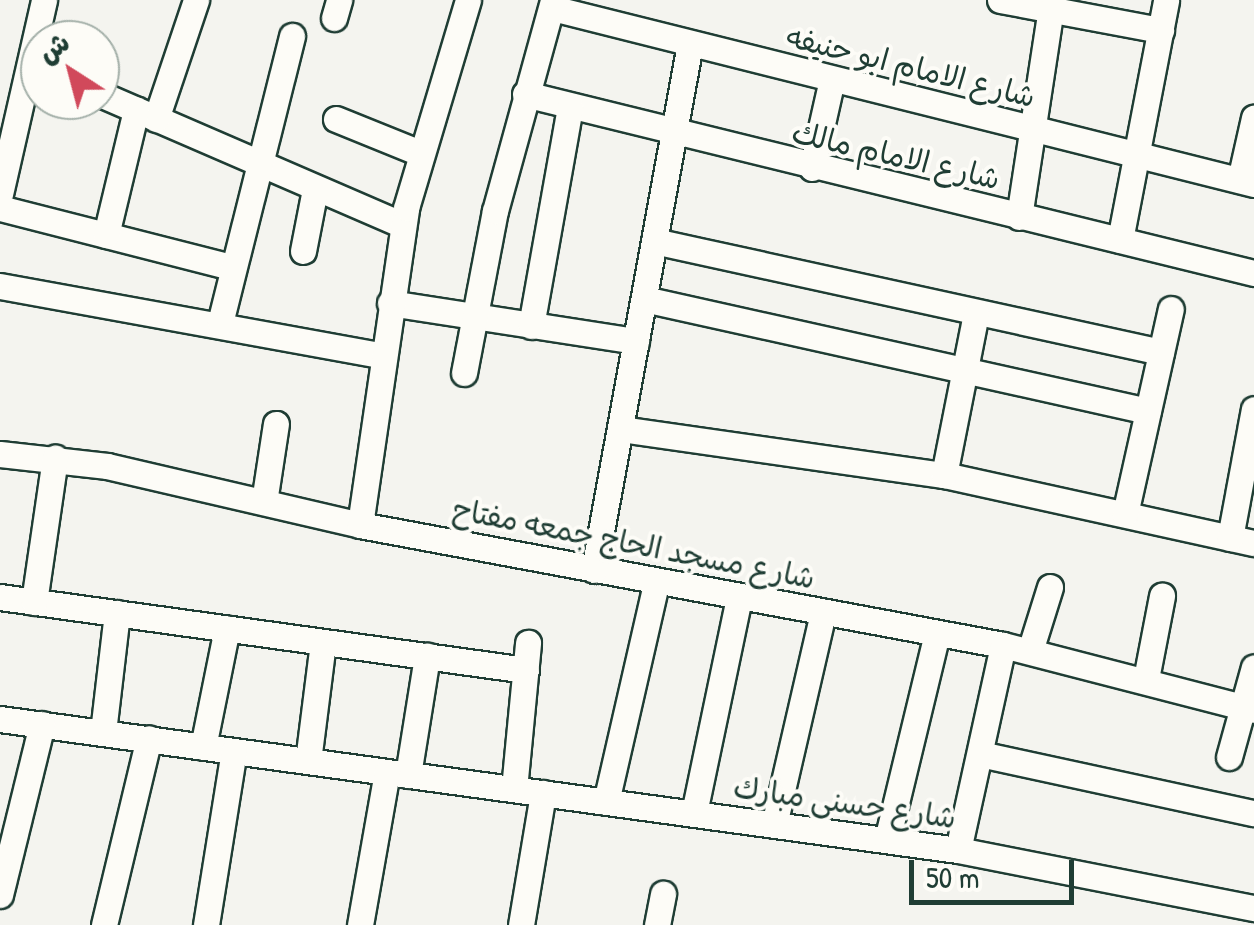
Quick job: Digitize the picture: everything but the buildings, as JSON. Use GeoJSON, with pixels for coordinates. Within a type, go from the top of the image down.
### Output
{"type":"FeatureCollection","features":[{"type":"Feature","properties":{"kind":"street"},"geometry":{"type":"LineString","coordinates":[[106,235],[146,115],[196,0]]}},
{"type":"Feature","properties":{"kind":"street"},"geometry":{"type":"LineString","coordinates":[[360,525],[381,356],[403,225],[420,153],[468,0]]}},
{"type":"Feature","properties":{"kind":"street"},"geometry":{"type":"LineString","coordinates":[[1000,0],[1068,8],[1160,30]]}},
{"type":"Feature","properties":{"kind":"street"},"geometry":{"type":"LineString","coordinates":[[1120,240],[1166,0]]}},
{"type":"Feature","properties":{"kind":"street"},"geometry":{"type":"LineString","coordinates":[[464,372],[525,94],[553,4]]}},
{"type":"Feature","properties":{"kind":"street","name":"شارع الامام ابو حنيفه"},"geometry":{"type":"LineString","coordinates":[[553,4],[690,44],[1247,182]]}},
{"type":"Feature","properties":{"kind":"street"},"geometry":{"type":"LineString","coordinates":[[1018,217],[1032,130],[1068,8]]}},
{"type":"Feature","properties":{"kind":"street"},"geometry":{"type":"LineString","coordinates":[[220,323],[292,36]]}},
{"type":"Feature","properties":{"kind":"street"},"geometry":{"type":"LineString","coordinates":[[594,570],[690,44]]}},
{"type":"Feature","properties":{"kind":"street"},"geometry":{"type":"LineString","coordinates":[[0,194],[20,77]]}},
{"type":"Feature","properties":{"kind":"street"},"geometry":{"type":"LineString","coordinates":[[812,168],[832,80]]}},
{"type":"Feature","properties":{"kind":"street","name":"شارع الامام مالك"},"geometry":{"type":"LineString","coordinates":[[525,94],[676,137],[1254,273]]}},
{"type":"Feature","properties":{"kind":"street"},"geometry":{"type":"LineString","coordinates":[[120,103],[403,225]]}},
{"type":"Feature","properties":{"kind":"street"},"geometry":{"type":"LineString","coordinates":[[531,326],[570,106]]}},
{"type":"Feature","properties":{"kind":"street"},"geometry":{"type":"LineString","coordinates":[[1247,182],[1254,118]]}},
{"type":"Feature","properties":{"kind":"street"},"geometry":{"type":"LineString","coordinates":[[336,119],[420,153]]}},
{"type":"Feature","properties":{"kind":"street"},"geometry":{"type":"LineString","coordinates":[[303,252],[315,189]]}},
{"type":"Feature","properties":{"kind":"street"},"geometry":{"type":"LineString","coordinates":[[0,208],[232,268]]}},
{"type":"Feature","properties":{"kind":"street"},"geometry":{"type":"LineString","coordinates":[[654,240],[1161,352]]}},
{"type":"Feature","properties":{"kind":"street"},"geometry":{"type":"LineString","coordinates":[[0,286],[220,323],[381,356]]}},
{"type":"Feature","properties":{"kind":"street"},"geometry":{"type":"LineString","coordinates":[[644,299],[1148,411]]}},
{"type":"Feature","properties":{"kind":"street"},"geometry":{"type":"LineString","coordinates":[[390,303],[636,341]]}},
{"type":"Feature","properties":{"kind":"street"},"geometry":{"type":"LineString","coordinates":[[1126,514],[1171,309]]}},
{"type":"Feature","properties":{"kind":"street"},"geometry":{"type":"LineString","coordinates":[[944,475],[976,313]]}},
{"type":"Feature","properties":{"kind":"street"},"geometry":{"type":"LineString","coordinates":[[620,429],[944,475],[1242,540],[1254,409]]}},
{"type":"Feature","properties":{"kind":"street"},"geometry":{"type":"LineString","coordinates":[[264,502],[276,424]]}},
{"type":"Feature","properties":{"kind":"street","name":"شارع مسجد الحاج جمعه مفتاح"},"geometry":{"type":"LineString","coordinates":[[0,454],[56,458],[360,525],[1030,651],[1249,708]]}},
{"type":"Feature","properties":{"kind":"street"},"geometry":{"type":"LineString","coordinates":[[34,602],[56,458]]}},
{"type":"Feature","properties":{"kind":"street"},"geometry":{"type":"LineString","coordinates":[[606,802],[656,583]]}},
{"type":"Feature","properties":{"kind":"street"},"geometry":{"type":"LineString","coordinates":[[1030,651],[1050,587]]}},
{"type":"Feature","properties":{"kind":"street"},"geometry":{"type":"LineString","coordinates":[[0,596],[526,670]]}},
{"type":"Feature","properties":{"kind":"street"},"geometry":{"type":"LineString","coordinates":[[1146,679],[1162,596]]}},
{"type":"Feature","properties":{"kind":"street"},"geometry":{"type":"LineString","coordinates":[[694,813],[739,598]]}},
{"type":"Feature","properties":{"kind":"street"},"geometry":{"type":"LineString","coordinates":[[774,825],[823,612]]}},
{"type":"Feature","properties":{"kind":"street"},"geometry":{"type":"LineString","coordinates":[[103,732],[117,613]]}},
{"type":"Feature","properties":{"kind":"street"},"geometry":{"type":"LineString","coordinates":[[203,746],[227,628]]}},
{"type":"Feature","properties":{"kind":"street"},"geometry":{"type":"LineString","coordinates":[[887,840],[937,633]]}},
{"type":"Feature","properties":{"kind":"street"},"geometry":{"type":"LineString","coordinates":[[308,761],[323,642]]}},
{"type":"Feature","properties":{"kind":"street"},"geometry":{"type":"LineString","coordinates":[[514,789],[528,643]]}},
{"type":"Feature","properties":{"kind":"street"},"geometry":{"type":"LineString","coordinates":[[958,850],[1003,646]]}},
{"type":"Feature","properties":{"kind":"street"},"geometry":{"type":"LineString","coordinates":[[360,925],[426,656]]}},
{"type":"Feature","properties":{"kind":"street"},"geometry":{"type":"LineString","coordinates":[[1229,757],[1249,708],[1254,667]]}},
{"type":"Feature","properties":{"kind":"street","name":"شارع حسنى مبارك"},"geometry":{"type":"LineString","coordinates":[[0,719],[958,850],[1254,908]]}},
{"type":"Feature","properties":{"kind":"street"},"geometry":{"type":"LineString","coordinates":[[0,895],[42,724]]}},
{"type":"Feature","properties":{"kind":"street"},"geometry":{"type":"LineString","coordinates":[[104,925],[149,738]]}},
{"type":"Feature","properties":{"kind":"street"},"geometry":{"type":"LineString","coordinates":[[206,925],[234,751]]}},
{"type":"Feature","properties":{"kind":"street"},"geometry":{"type":"LineString","coordinates":[[980,754],[1254,813]]}},
{"type":"Feature","properties":{"kind":"street"},"geometry":{"type":"LineString","coordinates":[[521,925],[543,793]]}},
{"type":"Feature","properties":{"kind":"street"},"geometry":{"type":"LineString","coordinates":[[657,925],[663,894]]}}]}
